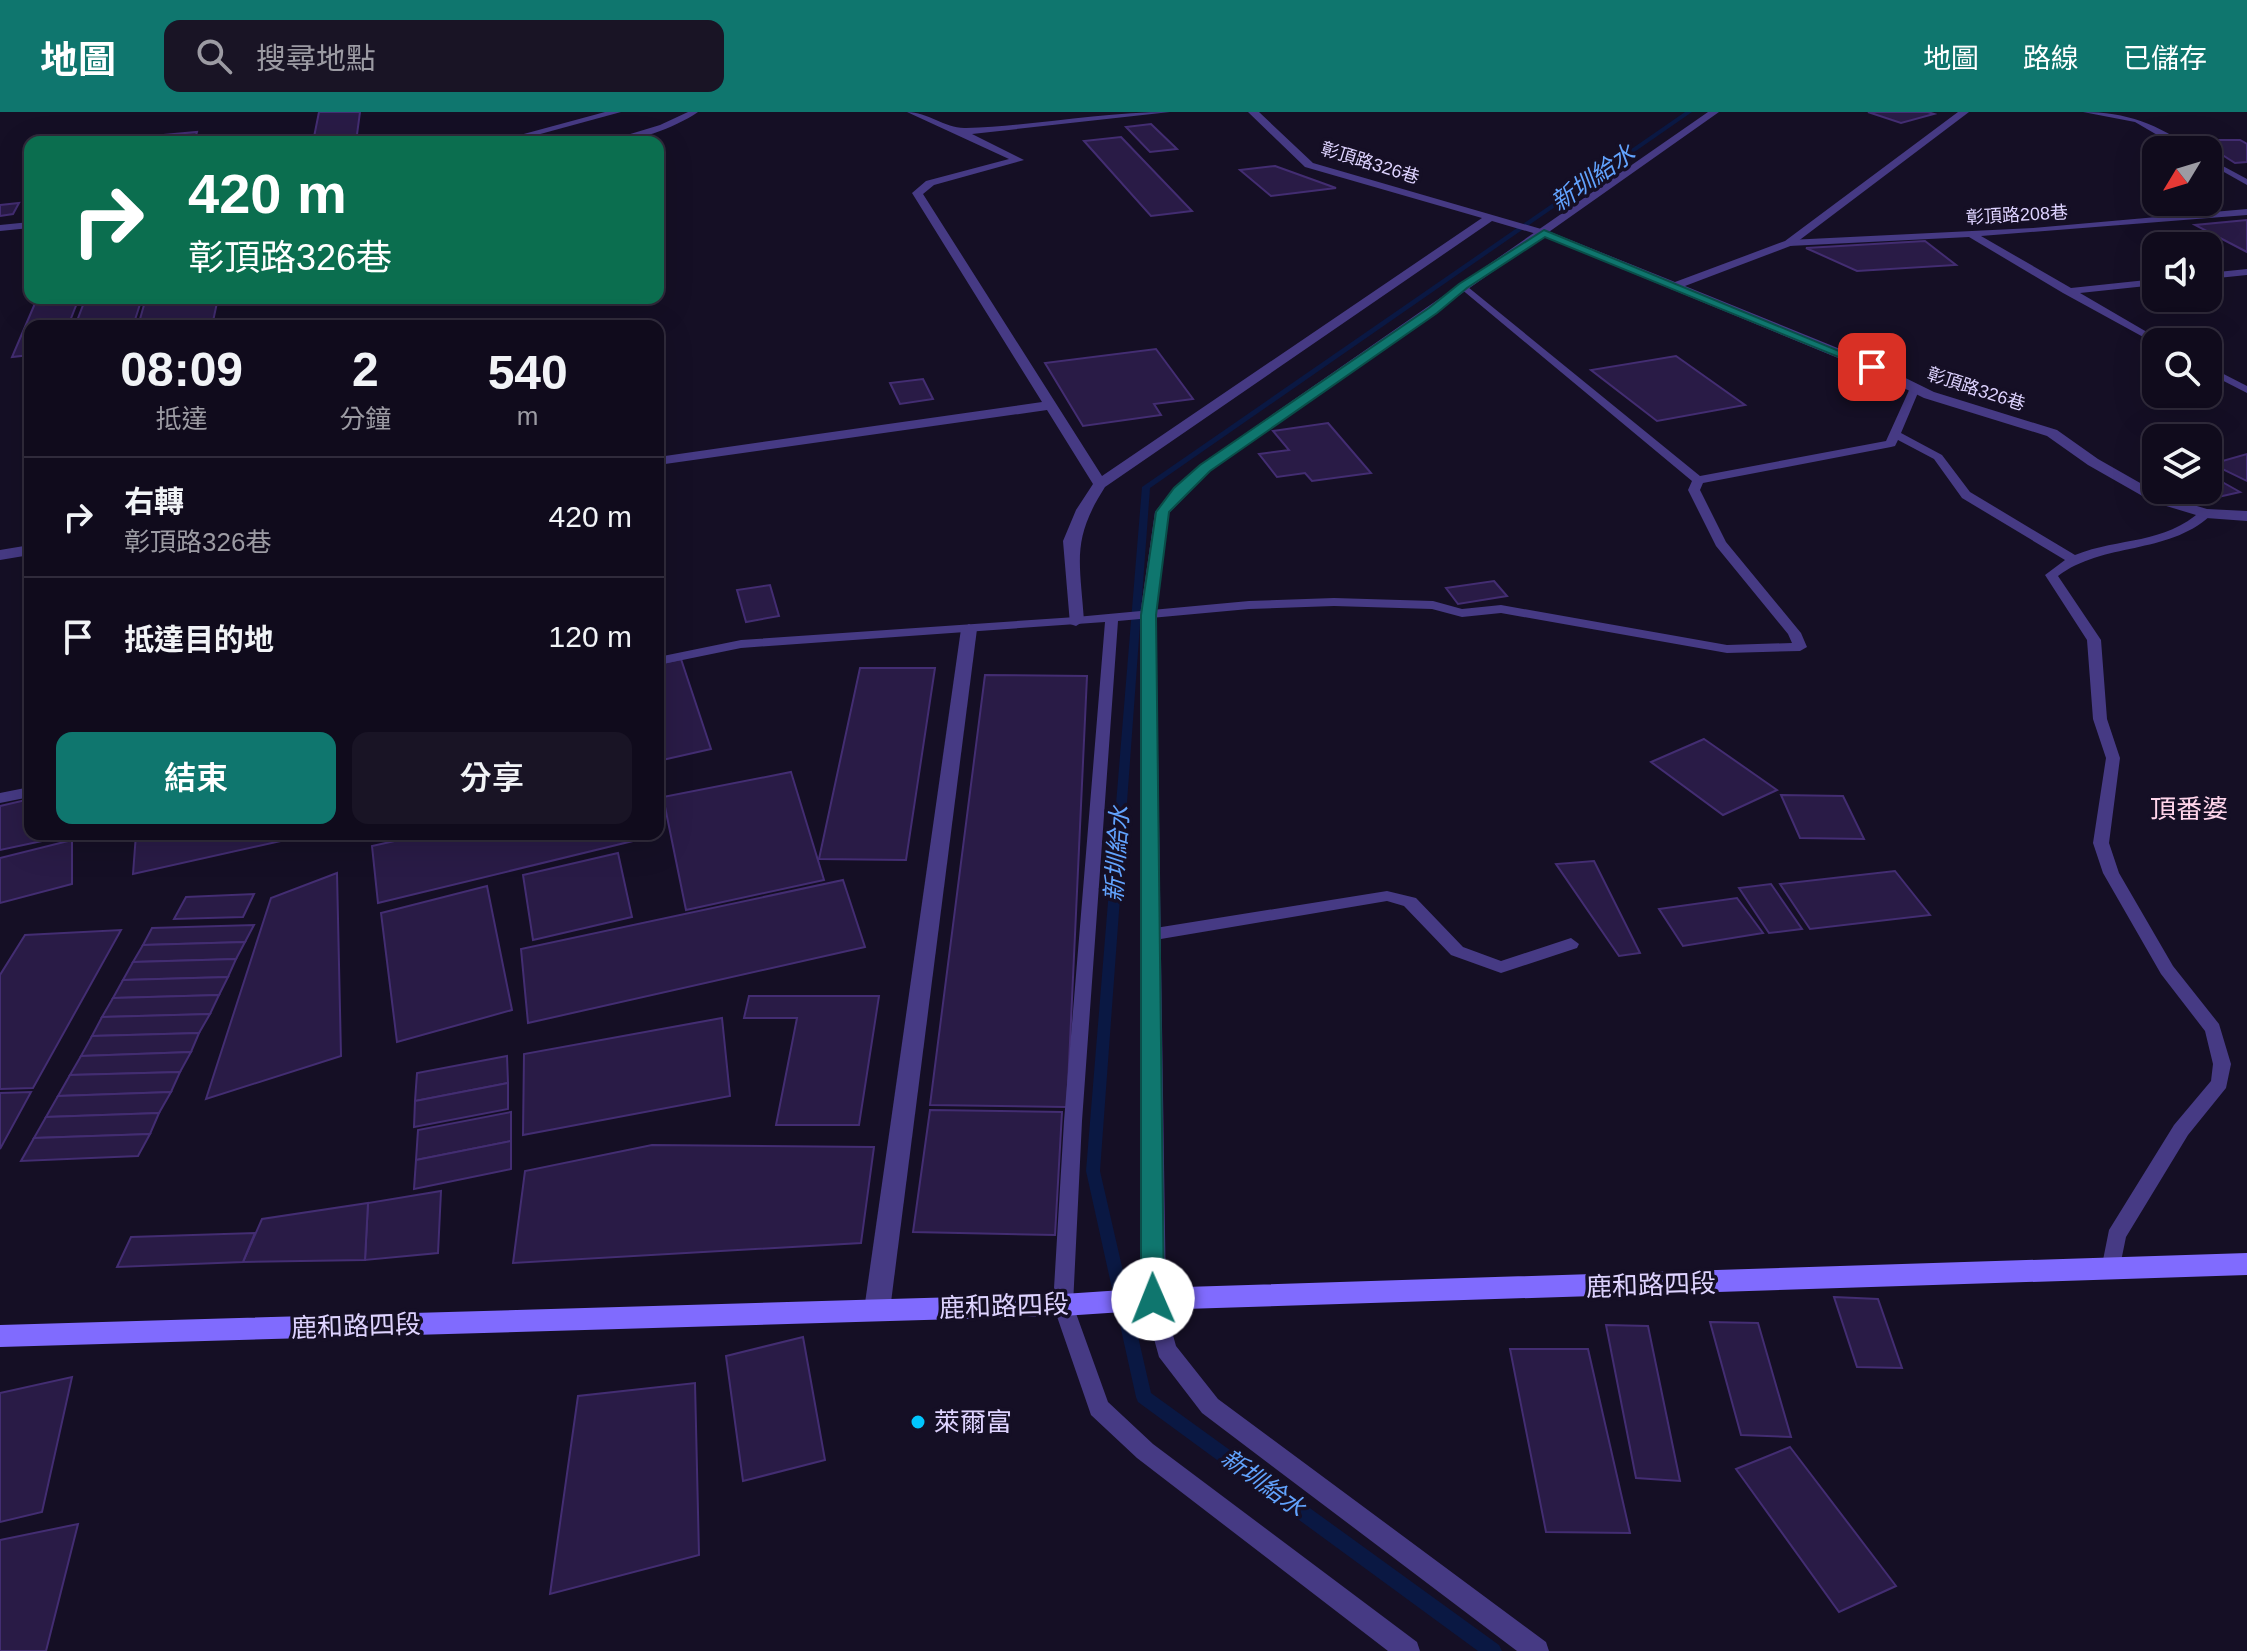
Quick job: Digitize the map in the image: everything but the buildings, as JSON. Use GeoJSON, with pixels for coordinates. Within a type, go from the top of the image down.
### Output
{"type":"FeatureCollection","features":[{"type":"Feature","properties":{"kind":"main road","name":"鹿和路四段"},"geometry":{"type":"LineString","coordinates":[[0,1336],[1063,1305],[1153,1299],[2247,1264]]}},
{"type":"Feature","properties":{"kind":"street"},"geometry":{"type":"LineString","coordinates":[[522,136],[616,112]]}},
{"type":"Feature","properties":{"kind":"street"},"geometry":{"type":"LineString","coordinates":[[912,112],[1019,160],[930,183],[917,193],[1100,484]]}},
{"type":"Feature","properties":{"kind":"street"},"geometry":{"type":"LineString","coordinates":[[960,132],[1165,112]]}},
{"type":"Feature","properties":{"kind":"street","name":"彰頂路326巷"},"geometry":{"type":"LineString","coordinates":[[1253,112],[1309,165],[1539,232],[1678,285],[1915,388],[2052,433],[2093,462],[2158,499],[2206,513],[2247,516]]}},
{"type":"Feature","properties":{"kind":"street"},"geometry":{"type":"LineString","coordinates":[[1153,1299],[1148,615],[1162,512],[1179,491],[1205,468],[1714,112]]}},
{"type":"Feature","properties":{"kind":"street"},"geometry":{"type":"LineString","coordinates":[[1678,285],[1789,243],[1964,112]]}},
{"type":"Feature","properties":{"kind":"street"},"geometry":{"type":"LineString","coordinates":[[1076,621],[1071,541],[1083,510],[1100,484],[1491,217]]}},
{"type":"Feature","properties":{"kind":"street"},"geometry":{"type":"LineString","coordinates":[[664,460],[1052,405]]}},
{"type":"Feature","properties":{"kind":"street"},"geometry":{"type":"LineString","coordinates":[[0,555],[24,551]]}},
{"type":"Feature","properties":{"kind":"street"},"geometry":{"type":"LineString","coordinates":[[877,1310],[969,629]]}},
{"type":"Feature","properties":{"kind":"lane"},"geometry":{"type":"LineString","coordinates":[[630,136],[663,127],[694,112]]}},
{"type":"Feature","properties":{"kind":"lane"},"geometry":{"type":"LineString","coordinates":[[2087,112],[2137,120],[2165,136]]}},
{"type":"Feature","properties":{"kind":"lane"},"geometry":{"type":"LineString","coordinates":[[2222,168],[2247,182]]}},
{"type":"Feature","properties":{"kind":"lane","name":"彰頂路208巷"},"geometry":{"type":"LineString","coordinates":[[1789,243],[1971,234],[2247,212]]}},
{"type":"Feature","properties":{"kind":"lane"},"geometry":{"type":"LineString","coordinates":[[0,228],[24,226]]}},
{"type":"Feature","properties":{"kind":"lane"},"geometry":{"type":"LineString","coordinates":[[1971,234],[2142,333]]}},
{"type":"Feature","properties":{"kind":"lane"},"geometry":{"type":"LineString","coordinates":[[2222,275],[2247,272]]}},
{"type":"Feature","properties":{"kind":"lane"},"geometry":{"type":"LineString","coordinates":[[2065,291],[2142,283]]}},
{"type":"Feature","properties":{"kind":"lane"},"geometry":{"type":"LineString","coordinates":[[1463,286],[1698,480]]}},
{"type":"Feature","properties":{"kind":"lane"},"geometry":{"type":"LineString","coordinates":[[2222,377],[2247,390]]}},
{"type":"Feature","properties":{"kind":"lane"},"geometry":{"type":"LineString","coordinates":[[1698,480],[1891,444],[1915,388]]}},
{"type":"Feature","properties":{"kind":"lane"},"geometry":{"type":"LineString","coordinates":[[1895,434],[1938,457],[1966,495],[2076,561]]}},
{"type":"Feature","properties":{"kind":"lane"},"geometry":{"type":"LineString","coordinates":[[664,660],[741,644],[1277,604],[1433,605],[1462,613],[1501,609],[1727,649],[1800,647],[1794,633],[1720,543],[1694,490],[1698,480]]}},
{"type":"Feature","properties":{"kind":"lane"},"geometry":{"type":"LineString","coordinates":[[2111,1270],[2116,1236],[2181,1130],[2220,1083],[2222,1064],[2213,1029],[2167,970],[2111,873],[2101,843],[2113,758],[2100,719],[2094,640],[2051,575],[2058,568],[2076,561],[2187,529],[2206,513]]}},
{"type":"Feature","properties":{"kind":"lane"},"geometry":{"type":"LineString","coordinates":[[1112,618],[1073,1121],[1063,1305],[1099,1408],[1145,1451],[1408,1651]]}},
{"type":"Feature","properties":{"kind":"lane"},"geometry":{"type":"LineString","coordinates":[[0,798],[24,793]]}},
{"type":"Feature","properties":{"kind":"lane"},"geometry":{"type":"LineString","coordinates":[[1149,935],[1387,896],[1410,902],[1457,951],[1501,967],[1571,944]]}},
{"type":"Feature","properties":{"kind":"lane"},"geometry":{"type":"LineString","coordinates":[[1153,1299],[1166,1350],[1210,1406],[1537,1651]]}},
{"type":"Feature","properties":{"kind":"waterway","name":"新圳給水"},"geometry":{"type":"LineString","coordinates":[[1493,1651],[1144,1397],[1093,1171],[1146,487],[1689,112]]}},
{"type":"Feature","properties":{"kind":"place","name":"萊爾富"},"geometry":{"type":"Point","coordinates":[918,1422]}},
{"type":"Feature","properties":{"kind":"district","name":"頂番婆"},"geometry":{"type":"Point","coordinates":[2189,809]}},
{"type":"Feature","properties":{"kind":"route"},"geometry":{"type":"LineString","coordinates":[[1153,1299],[1148,615],[1162,512],[1179,491],[1205,468],[1433,311],[1463,286],[1544,233],[1678,285],[1872,367]]}}]}
